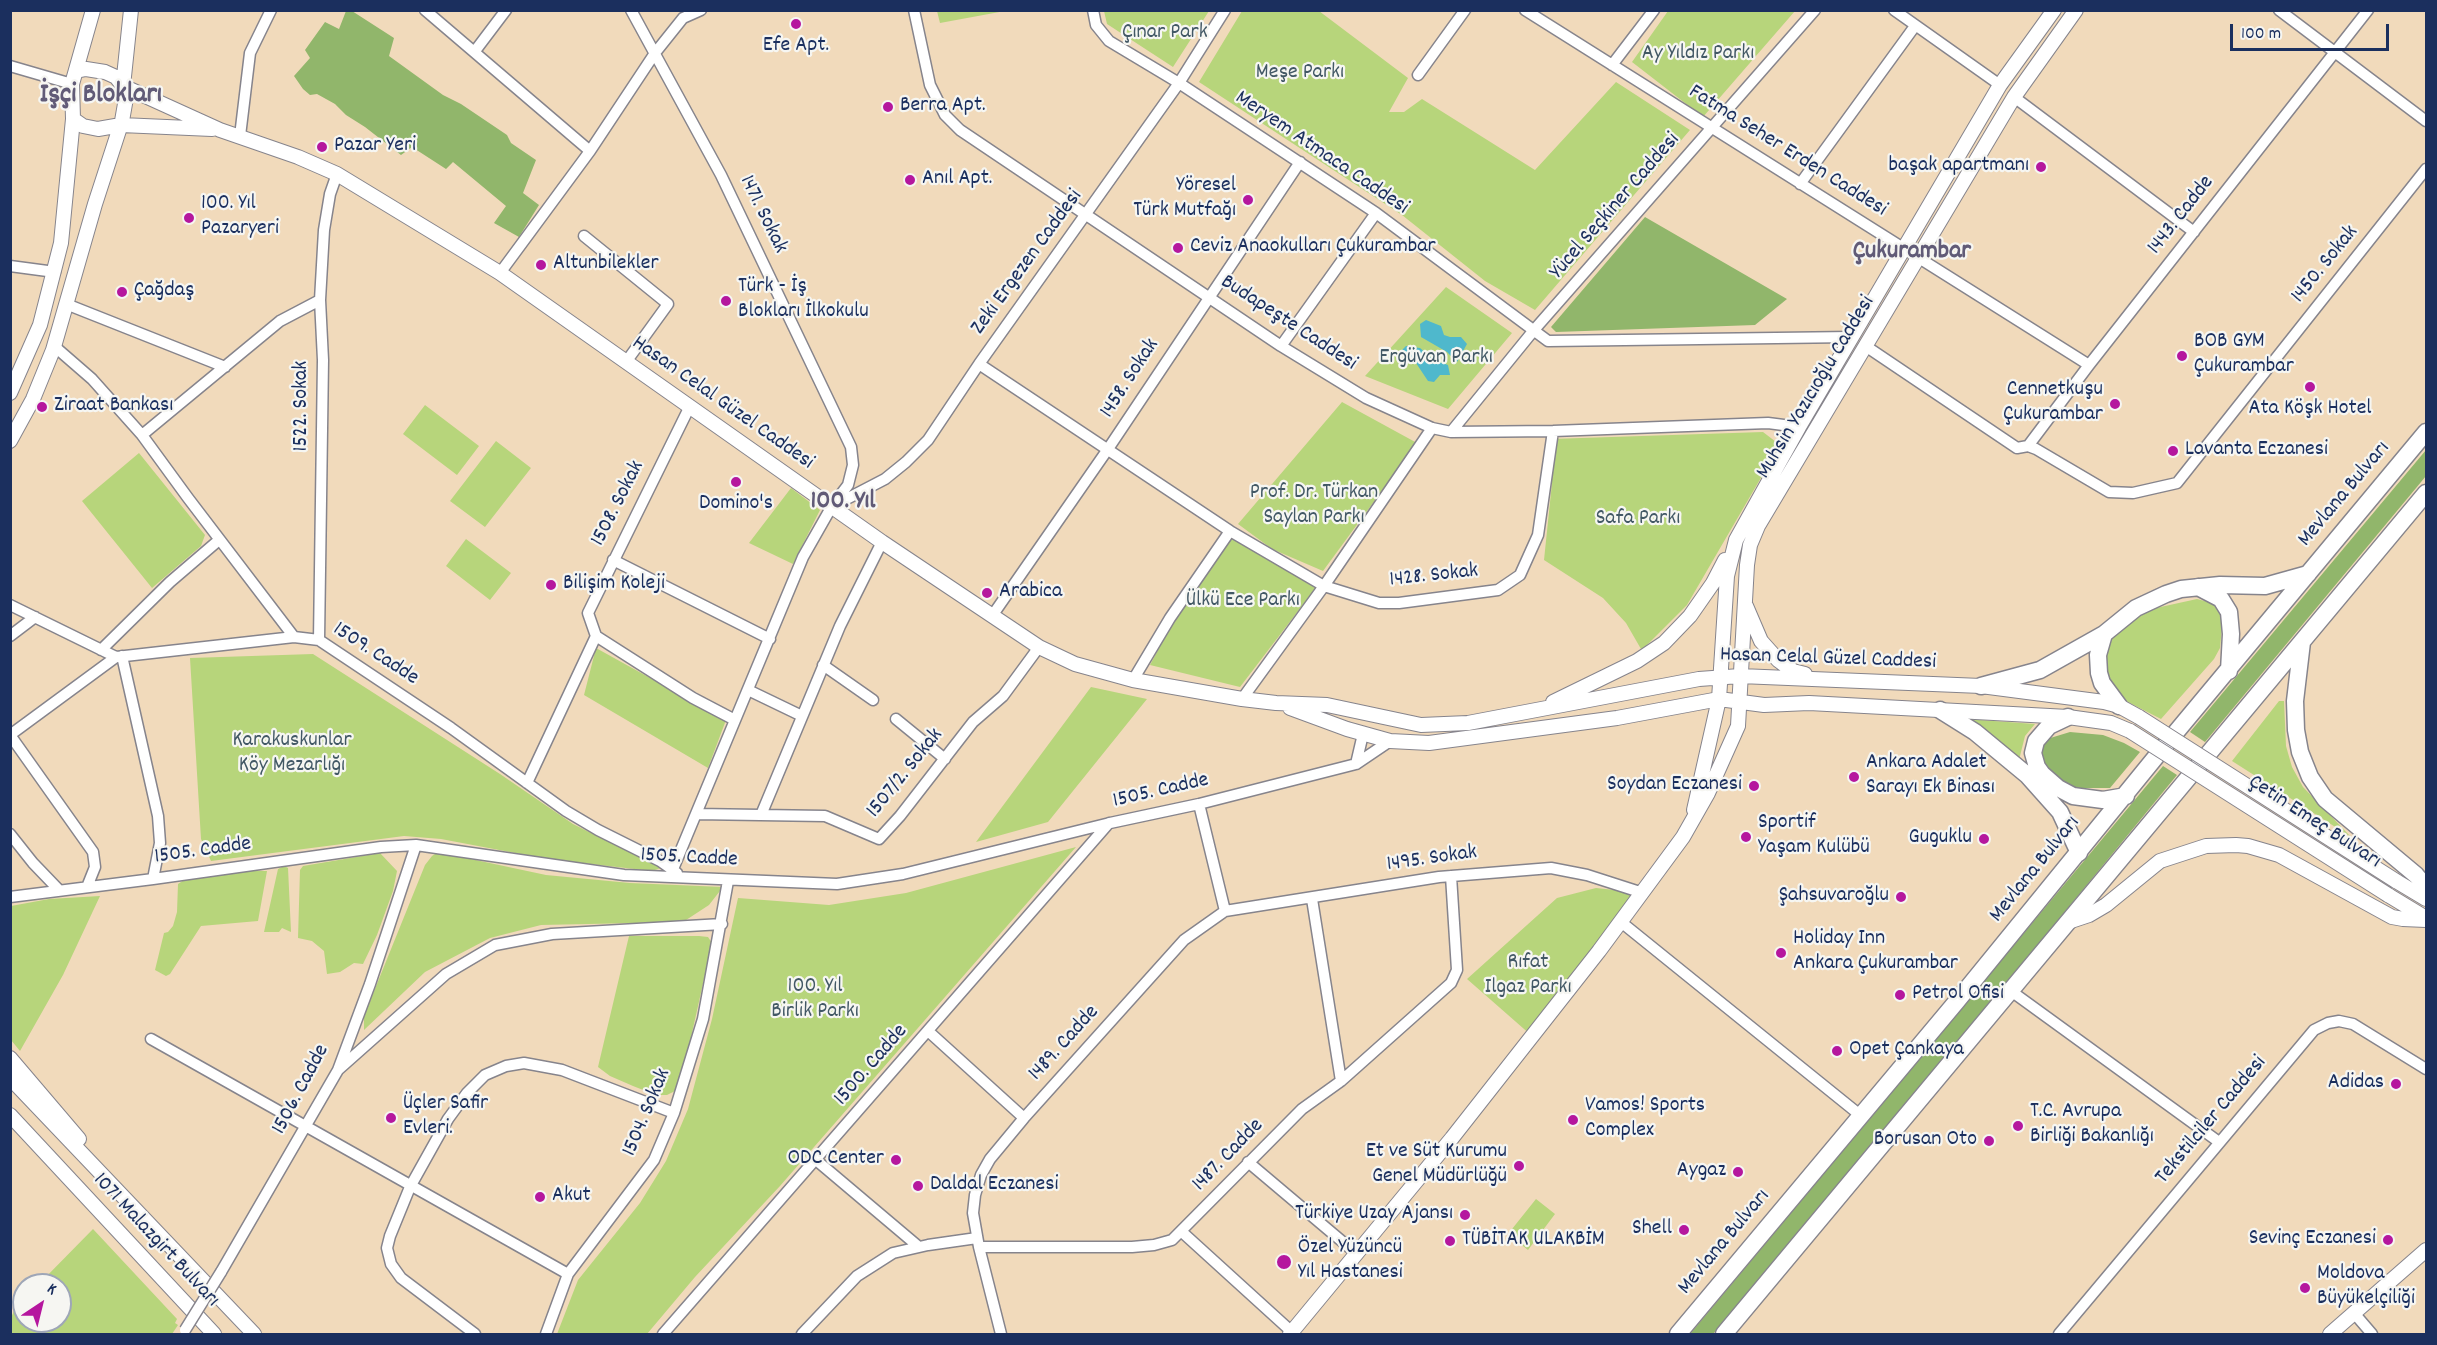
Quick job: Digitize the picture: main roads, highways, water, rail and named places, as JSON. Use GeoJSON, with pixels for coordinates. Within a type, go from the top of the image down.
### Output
{"type":"FeatureCollection","features":[{"type":"Feature","properties":{"kind":"highway","name":"Mevlana Bulvarı"},"geometry":{"type":"LineString","coordinates":[[1678,1335],[2427,432]]}},
{"type":"Feature","properties":{"kind":"highway"},"geometry":{"type":"LineString","coordinates":[[1724,1335],[2427,493]]}},
{"type":"Feature","properties":{"kind":"highway"},"geometry":{"type":"LineString","coordinates":[[1981,686],[2040,670],[2104,634],[2128,614],[2155,598],[2197,587],[2265,586],[2309,574]]}},
{"type":"Feature","properties":{"kind":"highway"},"geometry":{"type":"LineString","coordinates":[[2197,587],[2221,599],[2229,612],[2231,634],[2229,671]]}},
{"type":"Feature","properties":{"kind":"highway"},"geometry":{"type":"LineString","coordinates":[[2104,634],[2098,655],[2099,673],[2119,706]]}},
{"type":"Feature","properties":{"kind":"highway"},"geometry":{"type":"LineString","coordinates":[[2302,641],[2295,701],[2296,730],[2300,752],[2310,777],[2325,799],[2416,875],[2427,887]]}},
{"type":"Feature","properties":{"kind":"highway"},"geometry":{"type":"LineString","coordinates":[[1940,711],[1993,745],[2027,775],[2060,812],[2079,853]]}},
{"type":"Feature","properties":{"kind":"highway"},"geometry":{"type":"LineString","coordinates":[[2068,717],[2049,726],[2036,741],[2034,753],[2037,767],[2042,774],[2058,788],[2073,796],[2103,800],[2126,796]]}},
{"type":"Feature","properties":{"kind":"main road"},"geometry":{"type":"LineString","coordinates":[[10,393],[40,326],[55,272],[66,202],[73,119],[72,84],[93,10]]}},
{"type":"Feature","properties":{"kind":"main road"},"geometry":{"type":"LineString","coordinates":[[10,441],[33,399],[54,346],[121,125],[125,107],[123,86],[131,10]]}},
{"type":"Feature","properties":{"kind":"main road","name":"Muhsin Yazıcıoğlu Caddesi"},"geometry":{"type":"LineString","coordinates":[[1692,822],[1719,699],[1727,576],[1736,540],[1799,427],[2000,85],[2054,10]]}},
{"type":"Feature","properties":{"kind":"main road","name":"Muhsin Yazıcıoğlu Caddesi"},"geometry":{"type":"LineString","coordinates":[[1291,1333],[1452,1138],[1621,922],[1674,851],[1692,822],[1708,793],[1738,726],[1744,600],[1750,545],[1758,526],[1867,347],[2014,97],[2076,10]]}},
{"type":"Feature","properties":{"kind":"main road"},"geometry":{"type":"LineString","coordinates":[[76,71],[86,69],[105,72],[116,77],[123,86]]}},
{"type":"Feature","properties":{"kind":"main road","name":"Hasan Celal Güzel Caddesi"},"geometry":{"type":"LineString","coordinates":[[123,86],[220,130],[337,174],[500,273],[882,542],[1040,647],[1075,664],[1133,680],[1276,704],[1327,705],[1421,725],[1468,723],[1719,677],[1981,686],[2104,702],[2119,706],[2191,750]]}},
{"type":"Feature","properties":{"kind":"main road"},"geometry":{"type":"LineString","coordinates":[[73,119],[83,126],[98,129],[121,125]]}},
{"type":"Feature","properties":{"kind":"main road","name":"Hasan Celal Güzel Caddesi"},"geometry":{"type":"LineString","coordinates":[[121,125],[220,130]]}},
{"type":"Feature","properties":{"kind":"main road"},"geometry":{"type":"LineString","coordinates":[[1538,710],[1637,661],[1664,642],[1690,616],[1713,584],[1736,540]]}},
{"type":"Feature","properties":{"kind":"main road"},"geometry":{"type":"LineString","coordinates":[[1744,600],[1761,641],[1778,660],[1792,670],[1824,679]]}},
{"type":"Feature","properties":{"kind":"main road","name":"Hasan Celal Güzel Caddesi"},"geometry":{"type":"LineString","coordinates":[[1276,704],[1390,741],[1428,743],[1617,718],[1719,699],[1764,705],[1809,703],[2068,717],[2111,723],[2130,731],[2180,762]]}},
{"type":"Feature","properties":{"kind":"main road"},"geometry":{"type":"LineString","coordinates":[[1363,734],[1369,713]]}},
{"type":"Feature","properties":{"kind":"main road"},"geometry":{"type":"LineString","coordinates":[[1390,741],[1392,718]]}},
{"type":"Feature","properties":{"kind":"main road","name":"Çetin Emeç Bulvarı"},"geometry":{"type":"LineString","coordinates":[[2191,750],[2427,899]]}},
{"type":"Feature","properties":{"kind":"main road","name":"Çetin Emeç Bulvarı"},"geometry":{"type":"LineString","coordinates":[[2180,762],[2427,919]]}},
{"type":"Feature","properties":{"kind":"main road"},"geometry":{"type":"LineString","coordinates":[[2068,922],[2089,915],[2106,905],[2160,861],[2206,846],[2236,845],[2279,855],[2392,917],[2403,920],[2427,919]]}},
{"type":"Feature","properties":{"kind":"main road","name":"1071 Malazgirt Bulvarı"},"geometry":{"type":"LineString","coordinates":[[10,1058],[93,1155],[123,1199]]}},
{"type":"Feature","properties":{"kind":"main road","name":"1071 Malazgirt Bulvarı"},"geometry":{"type":"LineString","coordinates":[[10,1078],[254,1335]]}},
{"type":"Feature","properties":{"kind":"main road","name":"1071 Malazgirt Bulvarı"},"geometry":{"type":"LineString","coordinates":[[10,1115],[214,1335]]}},
{"type":"Feature","properties":{"kind":"main road","name":"1071 Malazgirt Bulvarı"},"geometry":{"type":"LineString","coordinates":[[10,1130],[66,1175]]}},
{"type":"Feature","properties":{"kind":"main road"},"geometry":{"type":"LineString","coordinates":[[2330,1335],[2427,1250]]}},
{"type":"Feature","properties":{"kind":"water"},"geometry":{"type":"Polygon","coordinates":[[[1426,320],[1441,326],[1444,335],[1461,337],[1467,344],[1457,362],[1447,352],[1421,337],[1420,324],[1426,320]]]}},
{"type":"Feature","properties":{"kind":"water"},"geometry":{"type":"Polygon","coordinates":[[[1406,346],[1420,348],[1434,360],[1448,365],[1450,375],[1440,375],[1434,382],[1428,381],[1416,363],[1401,351],[1406,346]]]}},
{"type":"Feature","properties":{"kind":"place","name":"Efe Apt."},"geometry":{"type":"Point","coordinates":[796,24]}},
{"type":"Feature","properties":{"kind":"place","name":"Berra Apt."},"geometry":{"type":"Point","coordinates":[888,107]}},
{"type":"Feature","properties":{"kind":"place","name":"Pazar Yeri"},"geometry":{"type":"Point","coordinates":[322,147]}},
{"type":"Feature","properties":{"kind":"place","name":"başak apartmanı"},"geometry":{"type":"Point","coordinates":[2041,167]}},
{"type":"Feature","properties":{"kind":"place","name":"Anıl Apt."},"geometry":{"type":"Point","coordinates":[910,180]}},
{"type":"Feature","properties":{"kind":"place","name":"Yöresel Türk Mutfağı"},"geometry":{"type":"Point","coordinates":[1248,200]}},
{"type":"Feature","properties":{"kind":"place","name":"100. Yıl Pazaryeri"},"geometry":{"type":"Point","coordinates":[189,218]}},
{"type":"Feature","properties":{"kind":"place","name":"Ceviz Anaokulları Çukurambar"},"geometry":{"type":"Point","coordinates":[1178,248]}},
{"type":"Feature","properties":{"kind":"place","name":"Altunbilekler"},"geometry":{"type":"Point","coordinates":[541,265]}},
{"type":"Feature","properties":{"kind":"place","name":"Çağdaş"},"geometry":{"type":"Point","coordinates":[122,292]}},
{"type":"Feature","properties":{"kind":"place","name":"Türk - İş Blokları İlkokulu"},"geometry":{"type":"Point","coordinates":[726,301]}},
{"type":"Feature","properties":{"kind":"place","name":"BOB GYM Çukurambar"},"geometry":{"type":"Point","coordinates":[2182,356]}},
{"type":"Feature","properties":{"kind":"place","name":"Ata Köşk Hotel"},"geometry":{"type":"Point","coordinates":[2310,387]}},
{"type":"Feature","properties":{"kind":"place","name":"Cennetkuşu Çukurambar"},"geometry":{"type":"Point","coordinates":[2115,404]}},
{"type":"Feature","properties":{"kind":"place","name":"Ziraat Bankası"},"geometry":{"type":"Point","coordinates":[42,407]}},
{"type":"Feature","properties":{"kind":"place","name":"Lavanta Eczanesi"},"geometry":{"type":"Point","coordinates":[2173,451]}},
{"type":"Feature","properties":{"kind":"place","name":"Domino's"},"geometry":{"type":"Point","coordinates":[736,482]}},
{"type":"Feature","properties":{"kind":"place","name":"Bilişim Koleji"},"geometry":{"type":"Point","coordinates":[551,585]}},
{"type":"Feature","properties":{"kind":"place","name":"Arabica"},"geometry":{"type":"Point","coordinates":[987,593]}},
{"type":"Feature","properties":{"kind":"place","name":"Ankara Adalet Sarayı Ek Binası"},"geometry":{"type":"Point","coordinates":[1854,777]}},
{"type":"Feature","properties":{"kind":"place","name":"Soydan Eczanesi"},"geometry":{"type":"Point","coordinates":[1754,786]}},
{"type":"Feature","properties":{"kind":"place","name":"Sportif Yaşam Kulübü"},"geometry":{"type":"Point","coordinates":[1746,837]}},
{"type":"Feature","properties":{"kind":"place","name":"Guguklu"},"geometry":{"type":"Point","coordinates":[1984,839]}},
{"type":"Feature","properties":{"kind":"place","name":"Şahsuvaroğlu"},"geometry":{"type":"Point","coordinates":[1901,897]}},
{"type":"Feature","properties":{"kind":"place","name":"Holiday Inn Ankara Çukurambar"},"geometry":{"type":"Point","coordinates":[1781,953]}},
{"type":"Feature","properties":{"kind":"place","name":"Petrol Ofisi"},"geometry":{"type":"Point","coordinates":[1900,995]}},
{"type":"Feature","properties":{"kind":"place","name":"Opet Çankaya"},"geometry":{"type":"Point","coordinates":[1837,1051]}},
{"type":"Feature","properties":{"kind":"place","name":"Adidas"},"geometry":{"type":"Point","coordinates":[2396,1084]}},
{"type":"Feature","properties":{"kind":"place","name":"Üçler Safir Evleri."},"geometry":{"type":"Point","coordinates":[391,1118]}},
{"type":"Feature","properties":{"kind":"place","name":"Vamos! Sports Complex"},"geometry":{"type":"Point","coordinates":[1573,1120]}},
{"type":"Feature","properties":{"kind":"place","name":"T.C. Avrupa Birliği Bakanlığı"},"geometry":{"type":"Point","coordinates":[2018,1126]}},
{"type":"Feature","properties":{"kind":"place","name":"Borusan Oto"},"geometry":{"type":"Point","coordinates":[1989,1141]}},
{"type":"Feature","properties":{"kind":"place","name":"ODC Center"},"geometry":{"type":"Point","coordinates":[896,1160]}},
{"type":"Feature","properties":{"kind":"place","name":"Et ve Süt Kurumu Genel Müdürlüğü"},"geometry":{"type":"Point","coordinates":[1519,1166]}},
{"type":"Feature","properties":{"kind":"place","name":"Aygaz"},"geometry":{"type":"Point","coordinates":[1738,1172]}},
{"type":"Feature","properties":{"kind":"place","name":"Daldal Eczanesi"},"geometry":{"type":"Point","coordinates":[918,1186]}},
{"type":"Feature","properties":{"kind":"place","name":"Akut"},"geometry":{"type":"Point","coordinates":[540,1197]}},
{"type":"Feature","properties":{"kind":"place","name":"Türkiye Uzay Ajansı"},"geometry":{"type":"Point","coordinates":[1465,1215]}},
{"type":"Feature","properties":{"kind":"place","name":"Shell"},"geometry":{"type":"Point","coordinates":[1684,1230]}},
{"type":"Feature","properties":{"kind":"place","name":"Sevinç Eczanesi"},"geometry":{"type":"Point","coordinates":[2388,1240]}},
{"type":"Feature","properties":{"kind":"place","name":"TÜBİTAK ULAKBİM"},"geometry":{"type":"Point","coordinates":[1450,1241]}},
{"type":"Feature","properties":{"kind":"place","name":"Özel Yüzüncü Yıl Hastanesi"},"geometry":{"type":"Point","coordinates":[1284,1262]}},
{"type":"Feature","properties":{"kind":"place","name":"Moldova Büyükelçiliği"},"geometry":{"type":"Point","coordinates":[2305,1288]}},
{"type":"Feature","properties":{"kind":"district","name":"İşçi Blokları"},"geometry":{"type":"Point","coordinates":[101,97]}},
{"type":"Feature","properties":{"kind":"district","name":"Çukurambar"},"geometry":{"type":"Point","coordinates":[1912,253]}},
{"type":"Feature","properties":{"kind":"district","name":"100. Yıl"},"geometry":{"type":"Point","coordinates":[843,503]}},
{"type":"Feature","properties":{"kind":"park label","name":"Çınar Park"},"geometry":{"type":"Point","coordinates":[1165,34]}},
{"type":"Feature","properties":{"kind":"park label","name":"Ay Yıldız Parkı"},"geometry":{"type":"Point","coordinates":[1698,55]}},
{"type":"Feature","properties":{"kind":"park label","name":"Meşe Parkı"},"geometry":{"type":"Point","coordinates":[1300,74]}},
{"type":"Feature","properties":{"kind":"park label","name":"Ergüvan Parkı"},"geometry":{"type":"Point","coordinates":[1436,359]}},
{"type":"Feature","properties":{"kind":"park label","name":"Prof. Dr. Türkan Saylan Parkı"},"geometry":{"type":"Point","coordinates":[1314,506]}},
{"type":"Feature","properties":{"kind":"park label","name":"Safa Parkı"},"geometry":{"type":"Point","coordinates":[1638,520]}},
{"type":"Feature","properties":{"kind":"park label","name":"Ülkü Ece Parkı"},"geometry":{"type":"Point","coordinates":[1243,602]}},
{"type":"Feature","properties":{"kind":"park label","name":"Karakuskunlar Köy Mezarlığı"},"geometry":{"type":"Point","coordinates":[292,754]}},
{"type":"Feature","properties":{"kind":"park label","name":"Rıfat Ilgaz Parkı"},"geometry":{"type":"Point","coordinates":[1528,976]}},
{"type":"Feature","properties":{"kind":"park label","name":"100. Yıl Birlik Parkı"},"geometry":{"type":"Point","coordinates":[815,1000]}}]}
